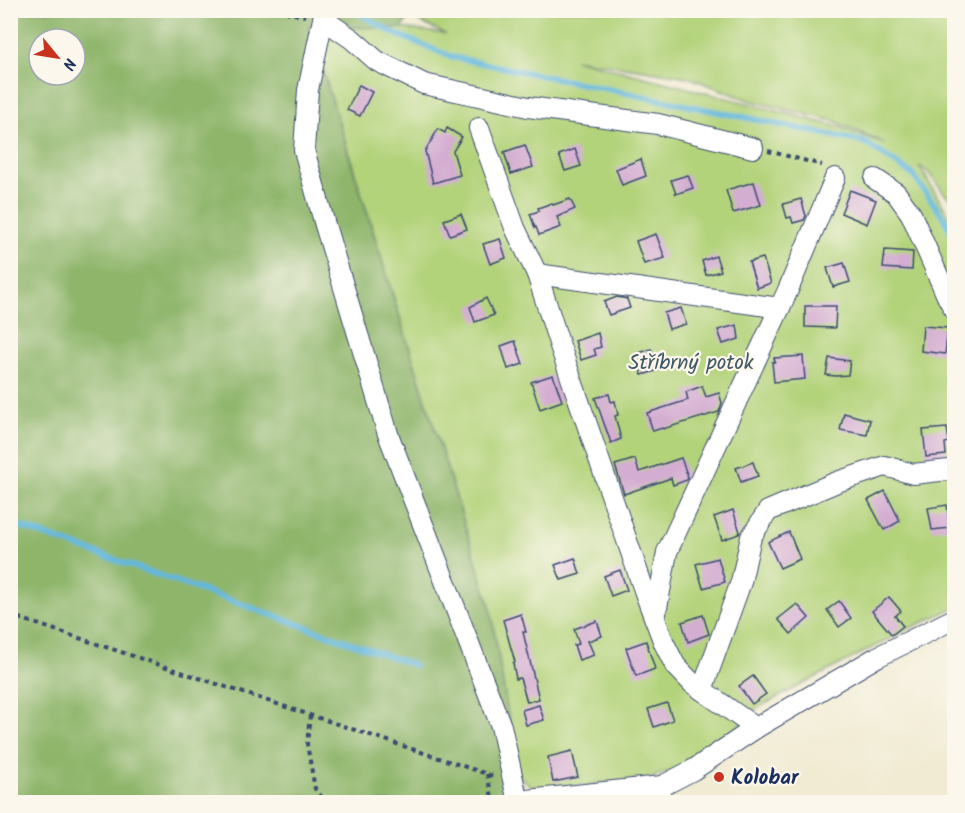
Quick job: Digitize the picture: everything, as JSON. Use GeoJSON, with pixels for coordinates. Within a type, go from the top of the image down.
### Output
{"type":"FeatureCollection","features":[{"type":"Feature","properties":{"kind":"lane"},"geometry":{"type":"LineString","coordinates":[[753,147],[658,124],[528,107],[424,84],[377,61],[326,15],[308,90],[304,150],[388,434],[501,726],[518,802],[662,786],[693,770],[756,728],[877,657],[954,619]]}},
{"type":"Feature","properties":{"kind":"lane"},"geometry":{"type":"LineString","coordinates":[[479,128],[515,228],[537,274],[664,643],[675,665],[692,683],[756,728]]}},
{"type":"Feature","properties":{"kind":"lane"},"geometry":{"type":"LineString","coordinates":[[655,619],[667,552],[784,299],[831,172]]}},
{"type":"Feature","properties":{"kind":"lane"},"geometry":{"type":"LineString","coordinates":[[875,179],[896,193],[911,214],[954,309]]}},
{"type":"Feature","properties":{"kind":"lane"},"geometry":{"type":"LineString","coordinates":[[537,274],[784,299]]}},
{"type":"Feature","properties":{"kind":"lane"},"geometry":{"type":"LineString","coordinates":[[702,690],[741,582],[750,537],[768,511],[837,482],[885,466],[913,474],[954,468]]}},
{"type":"Feature","properties":{"kind":"path"},"geometry":{"type":"LineString","coordinates":[[753,147],[831,172]]}},
{"type":"Feature","properties":{"kind":"path"},"geometry":{"type":"LineString","coordinates":[[10,615],[512,782]]}},
{"type":"Feature","properties":{"kind":"path"},"geometry":{"type":"LineString","coordinates":[[310,715],[307,744],[315,789],[326,802]]}},
{"type":"Feature","properties":{"kind":"path"},"geometry":{"type":"LineString","coordinates":[[487,774],[493,802]]}},
{"type":"Feature","properties":{"kind":"green space","name":"Stříbrný potok"},"geometry":{"type":"Polygon","coordinates":[[[401,10],[954,11],[954,202],[927,171],[919,166],[954,224],[954,608],[906,630],[757,708],[708,756],[649,779],[543,789],[531,786],[518,774],[490,606],[309,26],[401,28],[446,34],[409,17],[401,10]],[[574,59],[843,128],[885,144],[834,121],[748,100],[688,77],[574,59]]]}},
{"type":"Feature","properties":{"kind":"green space"},"geometry":{"type":"Polygon","coordinates":[[[401,10],[409,17],[402,28],[309,27],[490,606],[518,774],[527,802],[11,802],[10,11],[401,10]]]}},
{"type":"Feature","properties":{"kind":"building"},"geometry":{"type":"Polygon","coordinates":[[[359,85],[372,92],[360,116],[347,110],[359,85]]]}},
{"type":"Feature","properties":{"kind":"building"},"geometry":{"type":"Polygon","coordinates":[[[447,128],[462,137],[453,151],[460,175],[433,183],[425,151],[438,129],[445,133],[447,128]]]}},
{"type":"Feature","properties":{"kind":"building"},"geometry":{"type":"Polygon","coordinates":[[[525,145],[533,167],[511,174],[504,152],[525,145]]]}},
{"type":"Feature","properties":{"kind":"building"},"geometry":{"type":"Polygon","coordinates":[[[575,149],[581,166],[565,171],[559,155],[575,149]]]}},
{"type":"Feature","properties":{"kind":"building"},"geometry":{"type":"Polygon","coordinates":[[[641,159],[646,176],[622,185],[616,169],[641,159]]]}},
{"type":"Feature","properties":{"kind":"building"},"geometry":{"type":"Polygon","coordinates":[[[688,175],[693,188],[676,194],[671,180],[688,175]]]}},
{"type":"Feature","properties":{"kind":"building"},"geometry":{"type":"Polygon","coordinates":[[[754,182],[761,205],[733,213],[726,190],[754,182]]]}},
{"type":"Feature","properties":{"kind":"building"},"geometry":{"type":"Polygon","coordinates":[[[850,190],[876,200],[867,224],[841,213],[850,190]]]}},
{"type":"Feature","properties":{"kind":"building"},"geometry":{"type":"Polygon","coordinates":[[[570,199],[575,209],[557,217],[561,227],[539,235],[530,214],[539,211],[538,208],[570,199]]]}},
{"type":"Feature","properties":{"kind":"building"},"geometry":{"type":"Polygon","coordinates":[[[801,199],[806,216],[804,220],[793,223],[791,217],[787,218],[783,204],[801,199]]]}},
{"type":"Feature","properties":{"kind":"building"},"geometry":{"type":"Polygon","coordinates":[[[461,214],[467,229],[450,235],[444,220],[461,214]]]}},
{"type":"Feature","properties":{"kind":"building"},"geometry":{"type":"Polygon","coordinates":[[[656,234],[665,258],[644,264],[636,241],[656,234]]]}},
{"type":"Feature","properties":{"kind":"building"},"geometry":{"type":"Polygon","coordinates":[[[500,239],[506,258],[490,264],[483,244],[500,239]]]}},
{"type":"Feature","properties":{"kind":"building"},"geometry":{"type":"Polygon","coordinates":[[[885,250],[913,252],[912,270],[883,268],[885,250]]]}},
{"type":"Feature","properties":{"kind":"building"},"geometry":{"type":"Polygon","coordinates":[[[716,256],[721,271],[706,275],[702,261],[716,256]]]}},
{"type":"Feature","properties":{"kind":"building"},"geometry":{"type":"Polygon","coordinates":[[[763,258],[771,283],[757,288],[749,262],[763,258]]]}},
{"type":"Feature","properties":{"kind":"building"},"geometry":{"type":"Polygon","coordinates":[[[844,263],[850,282],[833,287],[827,268],[844,263]]]}},
{"type":"Feature","properties":{"kind":"building"},"geometry":{"type":"Polygon","coordinates":[[[617,297],[627,299],[630,308],[609,315],[604,302],[617,297]]]}},
{"type":"Feature","properties":{"kind":"building"},"geometry":{"type":"Polygon","coordinates":[[[486,298],[494,315],[475,322],[470,307],[486,298]]]}},
{"type":"Feature","properties":{"kind":"building"},"geometry":{"type":"Polygon","coordinates":[[[805,306],[836,306],[835,328],[805,327],[805,306]]]}},
{"type":"Feature","properties":{"kind":"building"},"geometry":{"type":"Polygon","coordinates":[[[681,308],[686,324],[669,329],[664,313],[681,308]]]}},
{"type":"Feature","properties":{"kind":"building"},"geometry":{"type":"Polygon","coordinates":[[[737,325],[739,339],[723,344],[718,330],[737,325]]]}},
{"type":"Feature","properties":{"kind":"building"},"geometry":{"type":"Polygon","coordinates":[[[923,326],[948,328],[945,354],[921,351],[923,326]]]}},
{"type":"Feature","properties":{"kind":"building"},"geometry":{"type":"Polygon","coordinates":[[[598,333],[601,347],[594,349],[596,355],[581,360],[575,341],[598,333]]]}},
{"type":"Feature","properties":{"kind":"building"},"geometry":{"type":"Polygon","coordinates":[[[515,341],[523,364],[508,369],[501,346],[515,341]]]}},
{"type":"Feature","properties":{"kind":"building"},"geometry":{"type":"Polygon","coordinates":[[[651,349],[659,370],[642,375],[636,354],[651,349]]]}},
{"type":"Feature","properties":{"kind":"building"},"geometry":{"type":"Polygon","coordinates":[[[803,356],[805,379],[774,382],[772,362],[775,362],[774,358],[803,356]]]}},
{"type":"Feature","properties":{"kind":"building"},"geometry":{"type":"Polygon","coordinates":[[[829,358],[850,361],[848,375],[826,375],[829,358]]]}},
{"type":"Feature","properties":{"kind":"building"},"geometry":{"type":"Polygon","coordinates":[[[553,375],[562,401],[540,409],[531,382],[553,375]]]}},
{"type":"Feature","properties":{"kind":"building"},"geometry":{"type":"Polygon","coordinates":[[[702,386],[706,397],[719,393],[722,403],[719,412],[653,431],[647,413],[688,400],[686,392],[702,386]]]}},
{"type":"Feature","properties":{"kind":"building"},"geometry":{"type":"Polygon","coordinates":[[[609,394],[611,402],[615,401],[618,415],[615,416],[621,439],[611,443],[595,398],[609,394]]]}},
{"type":"Feature","properties":{"kind":"building"},"geometry":{"type":"Polygon","coordinates":[[[844,413],[870,420],[867,435],[840,430],[844,413]]]}},
{"type":"Feature","properties":{"kind":"building"},"geometry":{"type":"Polygon","coordinates":[[[947,428],[949,442],[945,443],[946,455],[926,457],[923,430],[947,428]]]}},
{"type":"Feature","properties":{"kind":"building"},"geometry":{"type":"Polygon","coordinates":[[[681,458],[687,480],[673,485],[671,478],[624,494],[615,465],[635,459],[639,472],[681,458]]]}},
{"type":"Feature","properties":{"kind":"building"},"geometry":{"type":"Polygon","coordinates":[[[753,462],[758,476],[741,482],[736,468],[753,462]]]}},
{"type":"Feature","properties":{"kind":"building"},"geometry":{"type":"Polygon","coordinates":[[[885,491],[900,521],[884,530],[868,500],[885,491]]]}},
{"type":"Feature","properties":{"kind":"building"},"geometry":{"type":"Polygon","coordinates":[[[947,505],[950,528],[932,530],[928,508],[947,505]]]}},
{"type":"Feature","properties":{"kind":"building"},"geometry":{"type":"Polygon","coordinates":[[[733,510],[740,532],[722,540],[714,517],[733,510]]]}},
{"type":"Feature","properties":{"kind":"building"},"geometry":{"type":"Polygon","coordinates":[[[789,532],[800,559],[780,568],[768,542],[789,532]]]}},
{"type":"Feature","properties":{"kind":"building"},"geometry":{"type":"Polygon","coordinates":[[[575,558],[580,574],[561,580],[555,565],[575,558]]]}},
{"type":"Feature","properties":{"kind":"building"},"geometry":{"type":"Polygon","coordinates":[[[718,558],[725,582],[703,588],[696,564],[718,558]]]}},
{"type":"Feature","properties":{"kind":"building"},"geometry":{"type":"Polygon","coordinates":[[[620,570],[627,590],[611,596],[604,576],[620,570]]]}},
{"type":"Feature","properties":{"kind":"building"},"geometry":{"type":"Polygon","coordinates":[[[889,597],[901,611],[895,616],[903,626],[892,635],[872,611],[889,597]]]}},
{"type":"Feature","properties":{"kind":"building"},"geometry":{"type":"Polygon","coordinates":[[[839,601],[851,618],[839,627],[827,610],[839,601]]]}},
{"type":"Feature","properties":{"kind":"building"},"geometry":{"type":"Polygon","coordinates":[[[797,604],[809,618],[791,634],[778,619],[797,604]]]}},
{"type":"Feature","properties":{"kind":"building"},"geometry":{"type":"Polygon","coordinates":[[[521,614],[539,699],[527,702],[520,678],[516,679],[513,663],[515,662],[503,620],[521,614]]]}},
{"type":"Feature","properties":{"kind":"building"},"geometry":{"type":"Polygon","coordinates":[[[703,615],[709,634],[688,642],[682,622],[703,615]]]}},
{"type":"Feature","properties":{"kind":"building"},"geometry":{"type":"Polygon","coordinates":[[[597,621],[602,636],[588,641],[594,655],[579,660],[574,645],[579,644],[574,629],[597,621]]]}},
{"type":"Feature","properties":{"kind":"building"},"geometry":{"type":"Polygon","coordinates":[[[646,641],[655,669],[636,676],[626,648],[646,641]]]}},
{"type":"Feature","properties":{"kind":"building"},"geometry":{"type":"Polygon","coordinates":[[[753,676],[766,694],[752,704],[739,686],[753,676]]]}},
{"type":"Feature","properties":{"kind":"building"},"geometry":{"type":"Polygon","coordinates":[[[667,703],[673,720],[654,727],[648,709],[667,703]]]}},
{"type":"Feature","properties":{"kind":"building"},"geometry":{"type":"Polygon","coordinates":[[[539,705],[544,720],[526,725],[522,710],[539,705]]]}},
{"type":"Feature","properties":{"kind":"building"},"geometry":{"type":"Polygon","coordinates":[[[572,751],[578,777],[553,782],[548,757],[572,751]]]}},
{"type":"Feature","properties":{"kind":"waterway","name":"Stříbrný potok"},"geometry":{"type":"LineString","coordinates":[[354,10],[391,32],[452,57],[864,142],[912,174],[945,219],[954,238]]}},
{"type":"Feature","properties":{"kind":"waterway"},"geometry":{"type":"LineString","coordinates":[[10,523],[414,665]]}},
{"type":"Feature","properties":{"kind":"place","name":"Kolobar"},"geometry":{"type":"Point","coordinates":[719,777]}}]}
